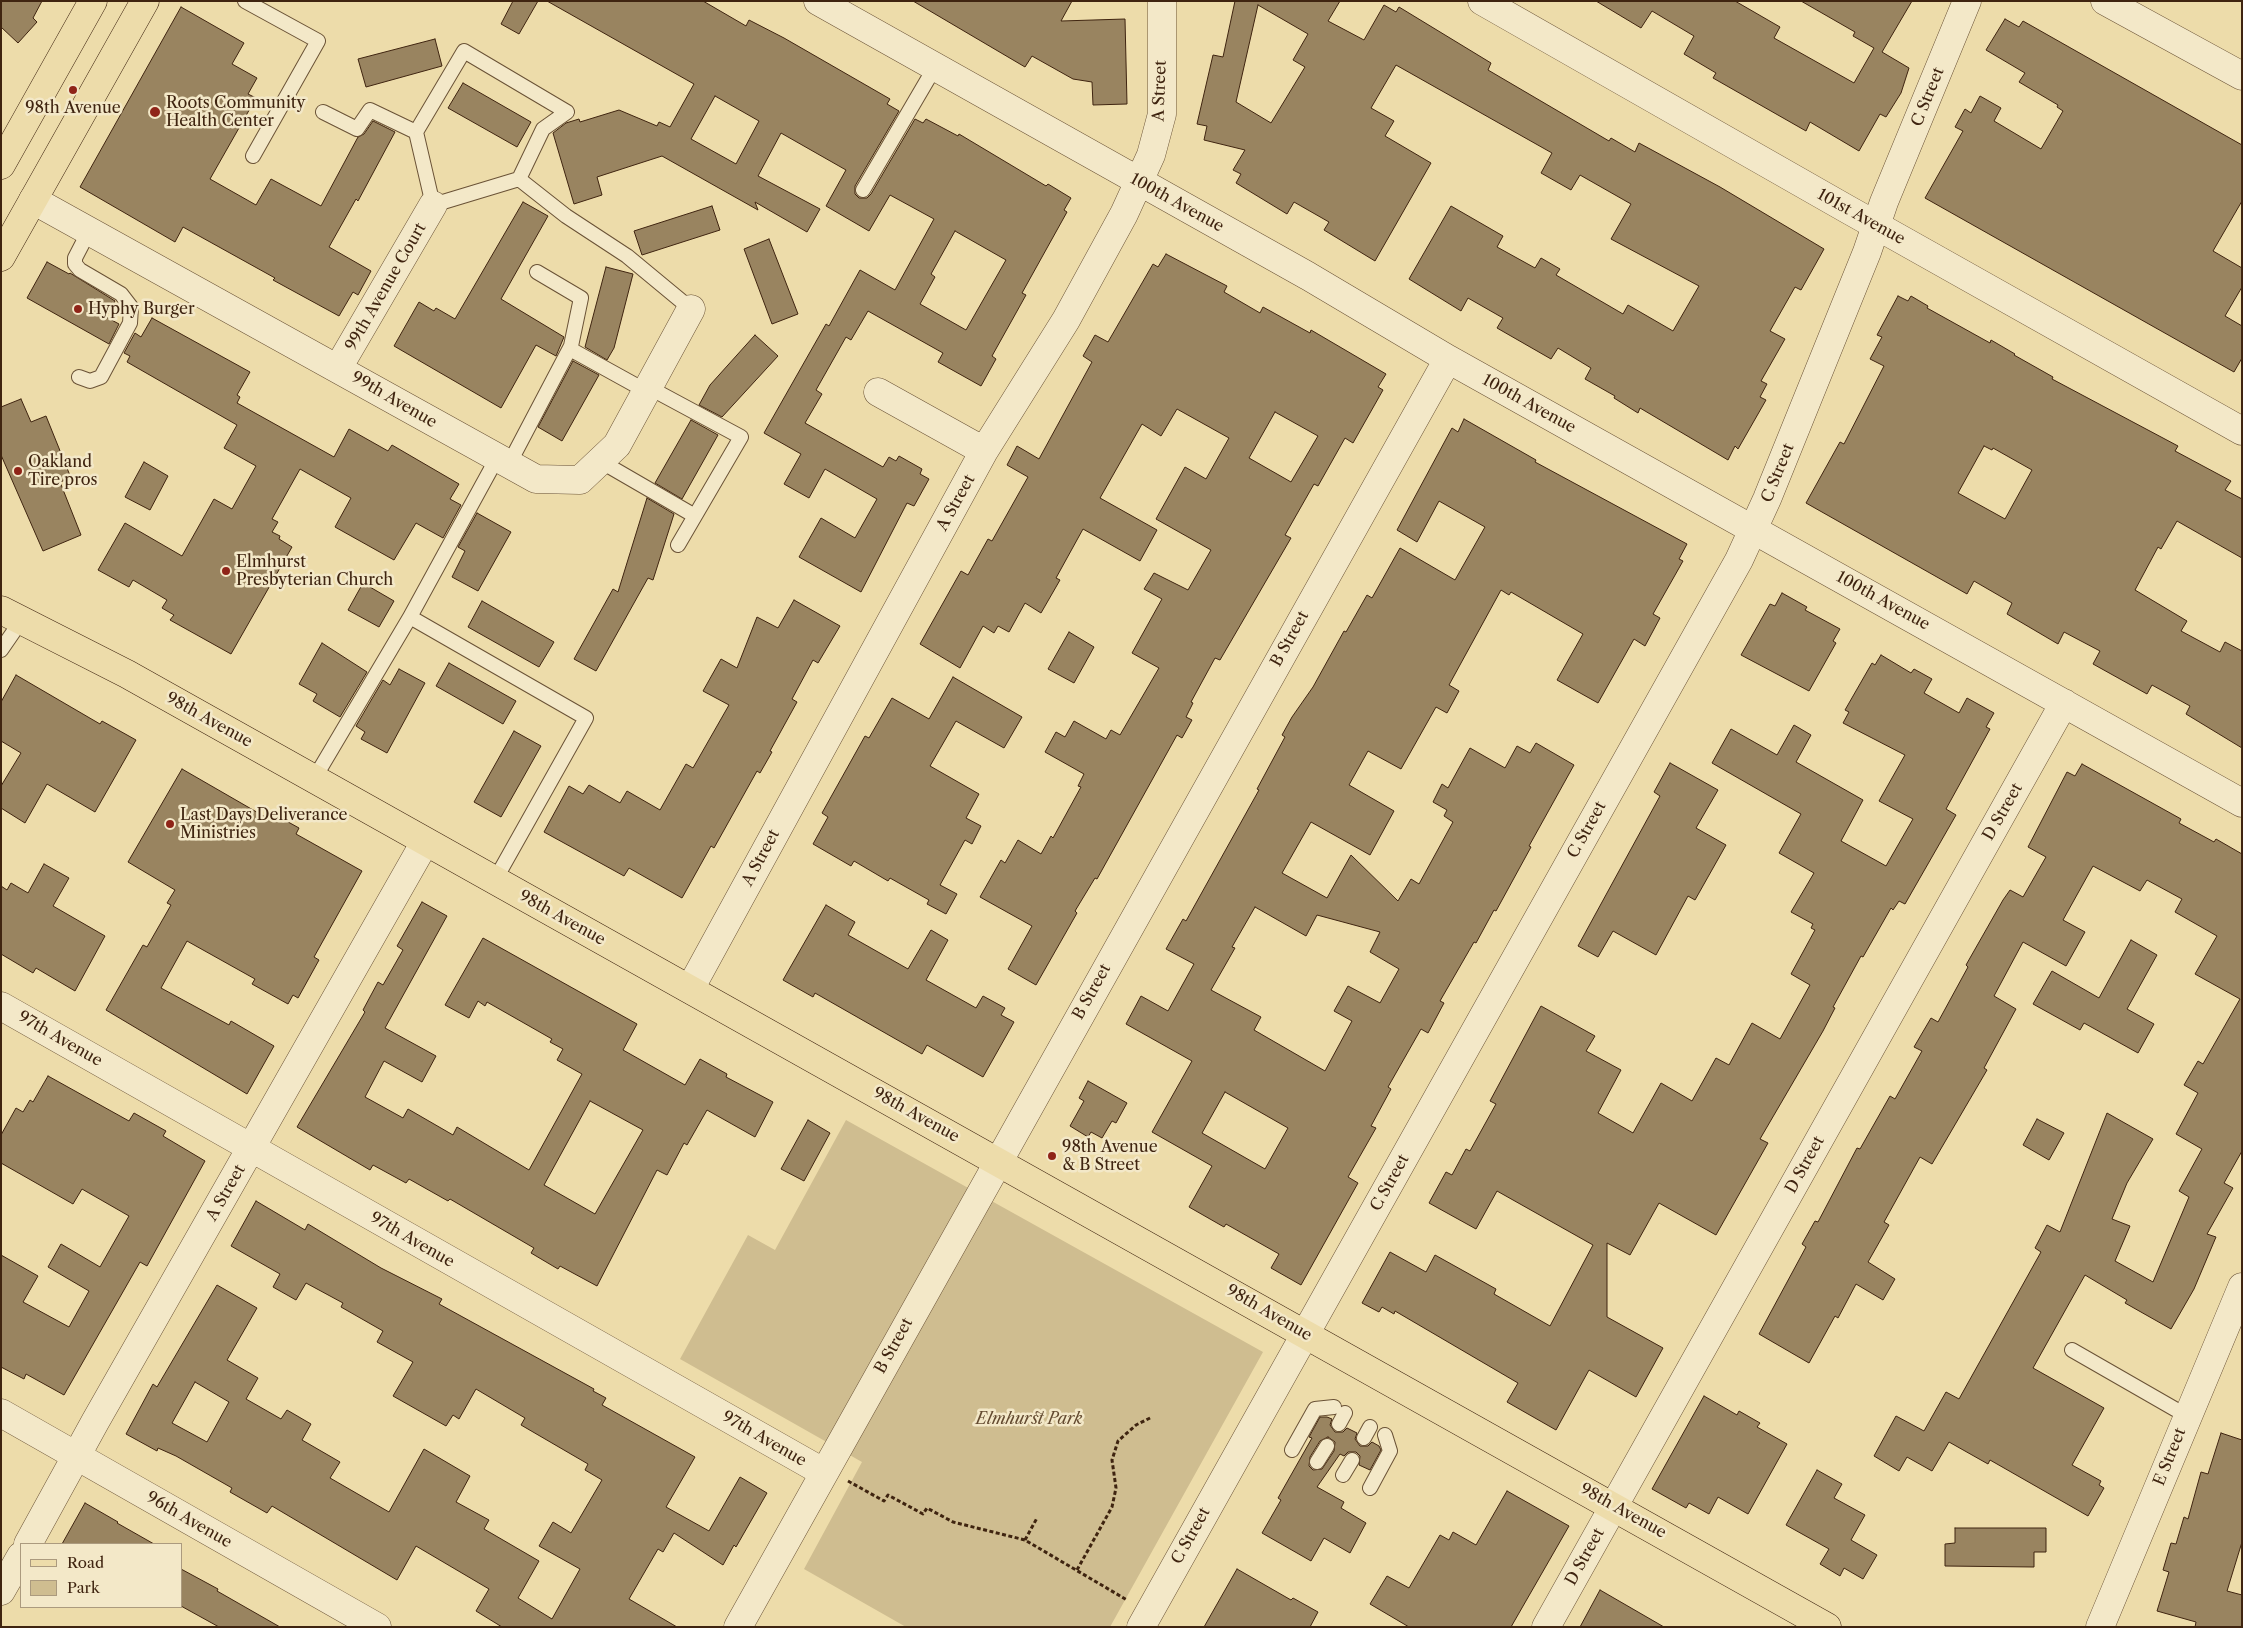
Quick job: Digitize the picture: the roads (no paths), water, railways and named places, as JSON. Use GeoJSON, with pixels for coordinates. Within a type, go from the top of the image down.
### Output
{"type":"FeatureCollection","features":[{"type":"Feature","properties":{"kind":"main road"},"geometry":{"type":"LineString","coordinates":[[1,164],[93,1]]}},
{"type":"Feature","properties":{"kind":"main road"},"geometry":{"type":"LineString","coordinates":[[1,257],[146,1]]}},
{"type":"Feature","properties":{"kind":"main road","name":"98th Avenue"},"geometry":{"type":"LineString","coordinates":[[11,616],[127,674],[314,778],[1827,1627]]}},
{"type":"Feature","properties":{"kind":"street","name":"100th Avenue"},"geometry":{"type":"LineString","coordinates":[[818,1],[1308,276],[1448,359],[2242,802]]}},
{"type":"Feature","properties":{"kind":"street","name":"101st Avenue"},"geometry":{"type":"LineString","coordinates":[[1482,1],[1876,226],[2242,431]]}},
{"type":"Feature","properties":{"kind":"street","name":"C Street"},"geometry":{"type":"LineString","coordinates":[[1145,1620],[1739,560],[1867,252],[1967,1]]}},
{"type":"Feature","properties":{"kind":"street"},"geometry":{"type":"LineString","coordinates":[[2105,1],[2242,76]]}},
{"type":"Feature","properties":{"kind":"street","name":"A Street"},"geometry":{"type":"LineString","coordinates":[[690,988],[984,451],[1066,320],[1124,214],[1151,155],[1162,114],[1162,2]]}},
{"type":"Feature","properties":{"kind":"street","name":"99th Avenue"},"geometry":{"type":"LineString","coordinates":[[33,200],[536,479],[580,480],[617,445],[691,309]]}},
{"type":"Feature","properties":{"kind":"street","name":"99th Avenue Court"},"geometry":{"type":"LineString","coordinates":[[338,368],[433,205]]}},
{"type":"Feature","properties":{"kind":"street","name":"B Street"},"geometry":{"type":"LineString","coordinates":[[738,1627],[823,1472],[1448,359]]}},
{"type":"Feature","properties":{"kind":"street"},"geometry":{"type":"LineString","coordinates":[[878,392],[984,451]]}},
{"type":"Feature","properties":{"kind":"street","name":"D Street"},"geometry":{"type":"LineString","coordinates":[[1546,1627],[2064,703]]}},
{"type":"Feature","properties":{"kind":"street","name":"A Street"},"geometry":{"type":"LineString","coordinates":[[29,1543],[425,842]]}},
{"type":"Feature","properties":{"kind":"street","name":"97th Avenue"},"geometry":{"type":"LineString","coordinates":[[1,1006],[250,1149],[823,1472]]}},
{"type":"Feature","properties":{"kind":"street","name":"E Street"},"geometry":{"type":"LineString","coordinates":[[2100,1627],[2186,1416],[2242,1287]]}},
{"type":"Feature","properties":{"kind":"street","name":"96th Avenue"},"geometry":{"type":"LineString","coordinates":[[1,1414],[377,1627]]}},
{"type":"Feature","properties":{"kind":"street"},"geometry":{"type":"LineString","coordinates":[[1,1591],[20,1558]]}},
{"type":"Feature","properties":{"kind":"lane"},"geometry":{"type":"LineString","coordinates":[[245,1],[318,42],[253,156]]}},
{"type":"Feature","properties":{"kind":"lane"},"geometry":{"type":"LineString","coordinates":[[464,51],[567,112],[543,128],[519,179],[433,205],[416,132],[464,51]]}},
{"type":"Feature","properties":{"kind":"lane"},"geometry":{"type":"LineString","coordinates":[[863,190],[935,67]]}},
{"type":"Feature","properties":{"kind":"lane"},"geometry":{"type":"LineString","coordinates":[[323,112],[357,130],[370,110],[416,132]]}},
{"type":"Feature","properties":{"kind":"lane"},"geometry":{"type":"LineString","coordinates":[[519,179],[566,216],[627,256],[691,309]]}},
{"type":"Feature","properties":{"kind":"lane"},"geometry":{"type":"LineString","coordinates":[[79,377],[90,381],[101,377],[130,323],[131,308],[121,294],[80,270],[75,264],[75,258],[89,231]]}},
{"type":"Feature","properties":{"kind":"lane"},"geometry":{"type":"LineString","coordinates":[[314,778],[570,349],[581,298],[537,272]]}},
{"type":"Feature","properties":{"kind":"lane"},"geometry":{"type":"LineString","coordinates":[[570,349],[647,390],[741,436],[678,545]]}},
{"type":"Feature","properties":{"kind":"lane"},"geometry":{"type":"LineString","coordinates":[[600,461],[695,516]]}},
{"type":"Feature","properties":{"kind":"lane"},"geometry":{"type":"LineString","coordinates":[[1,650],[11,616]]}},
{"type":"Feature","properties":{"kind":"lane"},"geometry":{"type":"LineString","coordinates":[[410,617],[586,718],[495,880]]}},
{"type":"Feature","properties":{"kind":"lane"},"geometry":{"type":"LineString","coordinates":[[2072,1350],[2186,1416]]}},
{"type":"Feature","properties":{"kind":"lane"},"geometry":{"type":"LineString","coordinates":[[1292,1450],[1315,1409],[1340,1415]]}},
{"type":"Feature","properties":{"kind":"lane"},"geometry":{"type":"LineString","coordinates":[[1370,1488],[1390,1451],[1385,1435]]}},
{"type":"Feature","properties":{"kind":"lane"},"geometry":{"type":"LineString","coordinates":[[1317,1462],[1327,1446]]}},
{"type":"Feature","properties":{"kind":"lane"},"geometry":{"type":"LineString","coordinates":[[1344,1475],[1352,1460]]}},
{"type":"Feature","properties":{"kind":"place","name":"98th Avenue"},"geometry":{"type":"Point","coordinates":[73,90]}},
{"type":"Feature","properties":{"kind":"place","name":"Roots Community Health Center"},"geometry":{"type":"Point","coordinates":[155,112]}},
{"type":"Feature","properties":{"kind":"place","name":"Hyphy Burger"},"geometry":{"type":"Point","coordinates":[78,309]}},
{"type":"Feature","properties":{"kind":"place","name":"Oakland Tire pros"},"geometry":{"type":"Point","coordinates":[18,471]}},
{"type":"Feature","properties":{"kind":"place","name":"Elmhurst Presbyterian Church"},"geometry":{"type":"Point","coordinates":[226,571]}},
{"type":"Feature","properties":{"kind":"place","name":"Last Days Deliverance Ministries"},"geometry":{"type":"Point","coordinates":[170,824]}},
{"type":"Feature","properties":{"kind":"place","name":"98th Avenue & B Street"},"geometry":{"type":"Point","coordinates":[1052,1156]}},
{"type":"Feature","properties":{"kind":"park label","name":"Elmhurst Park"},"geometry":{"type":"Point","coordinates":[1029,1419]}}]}
